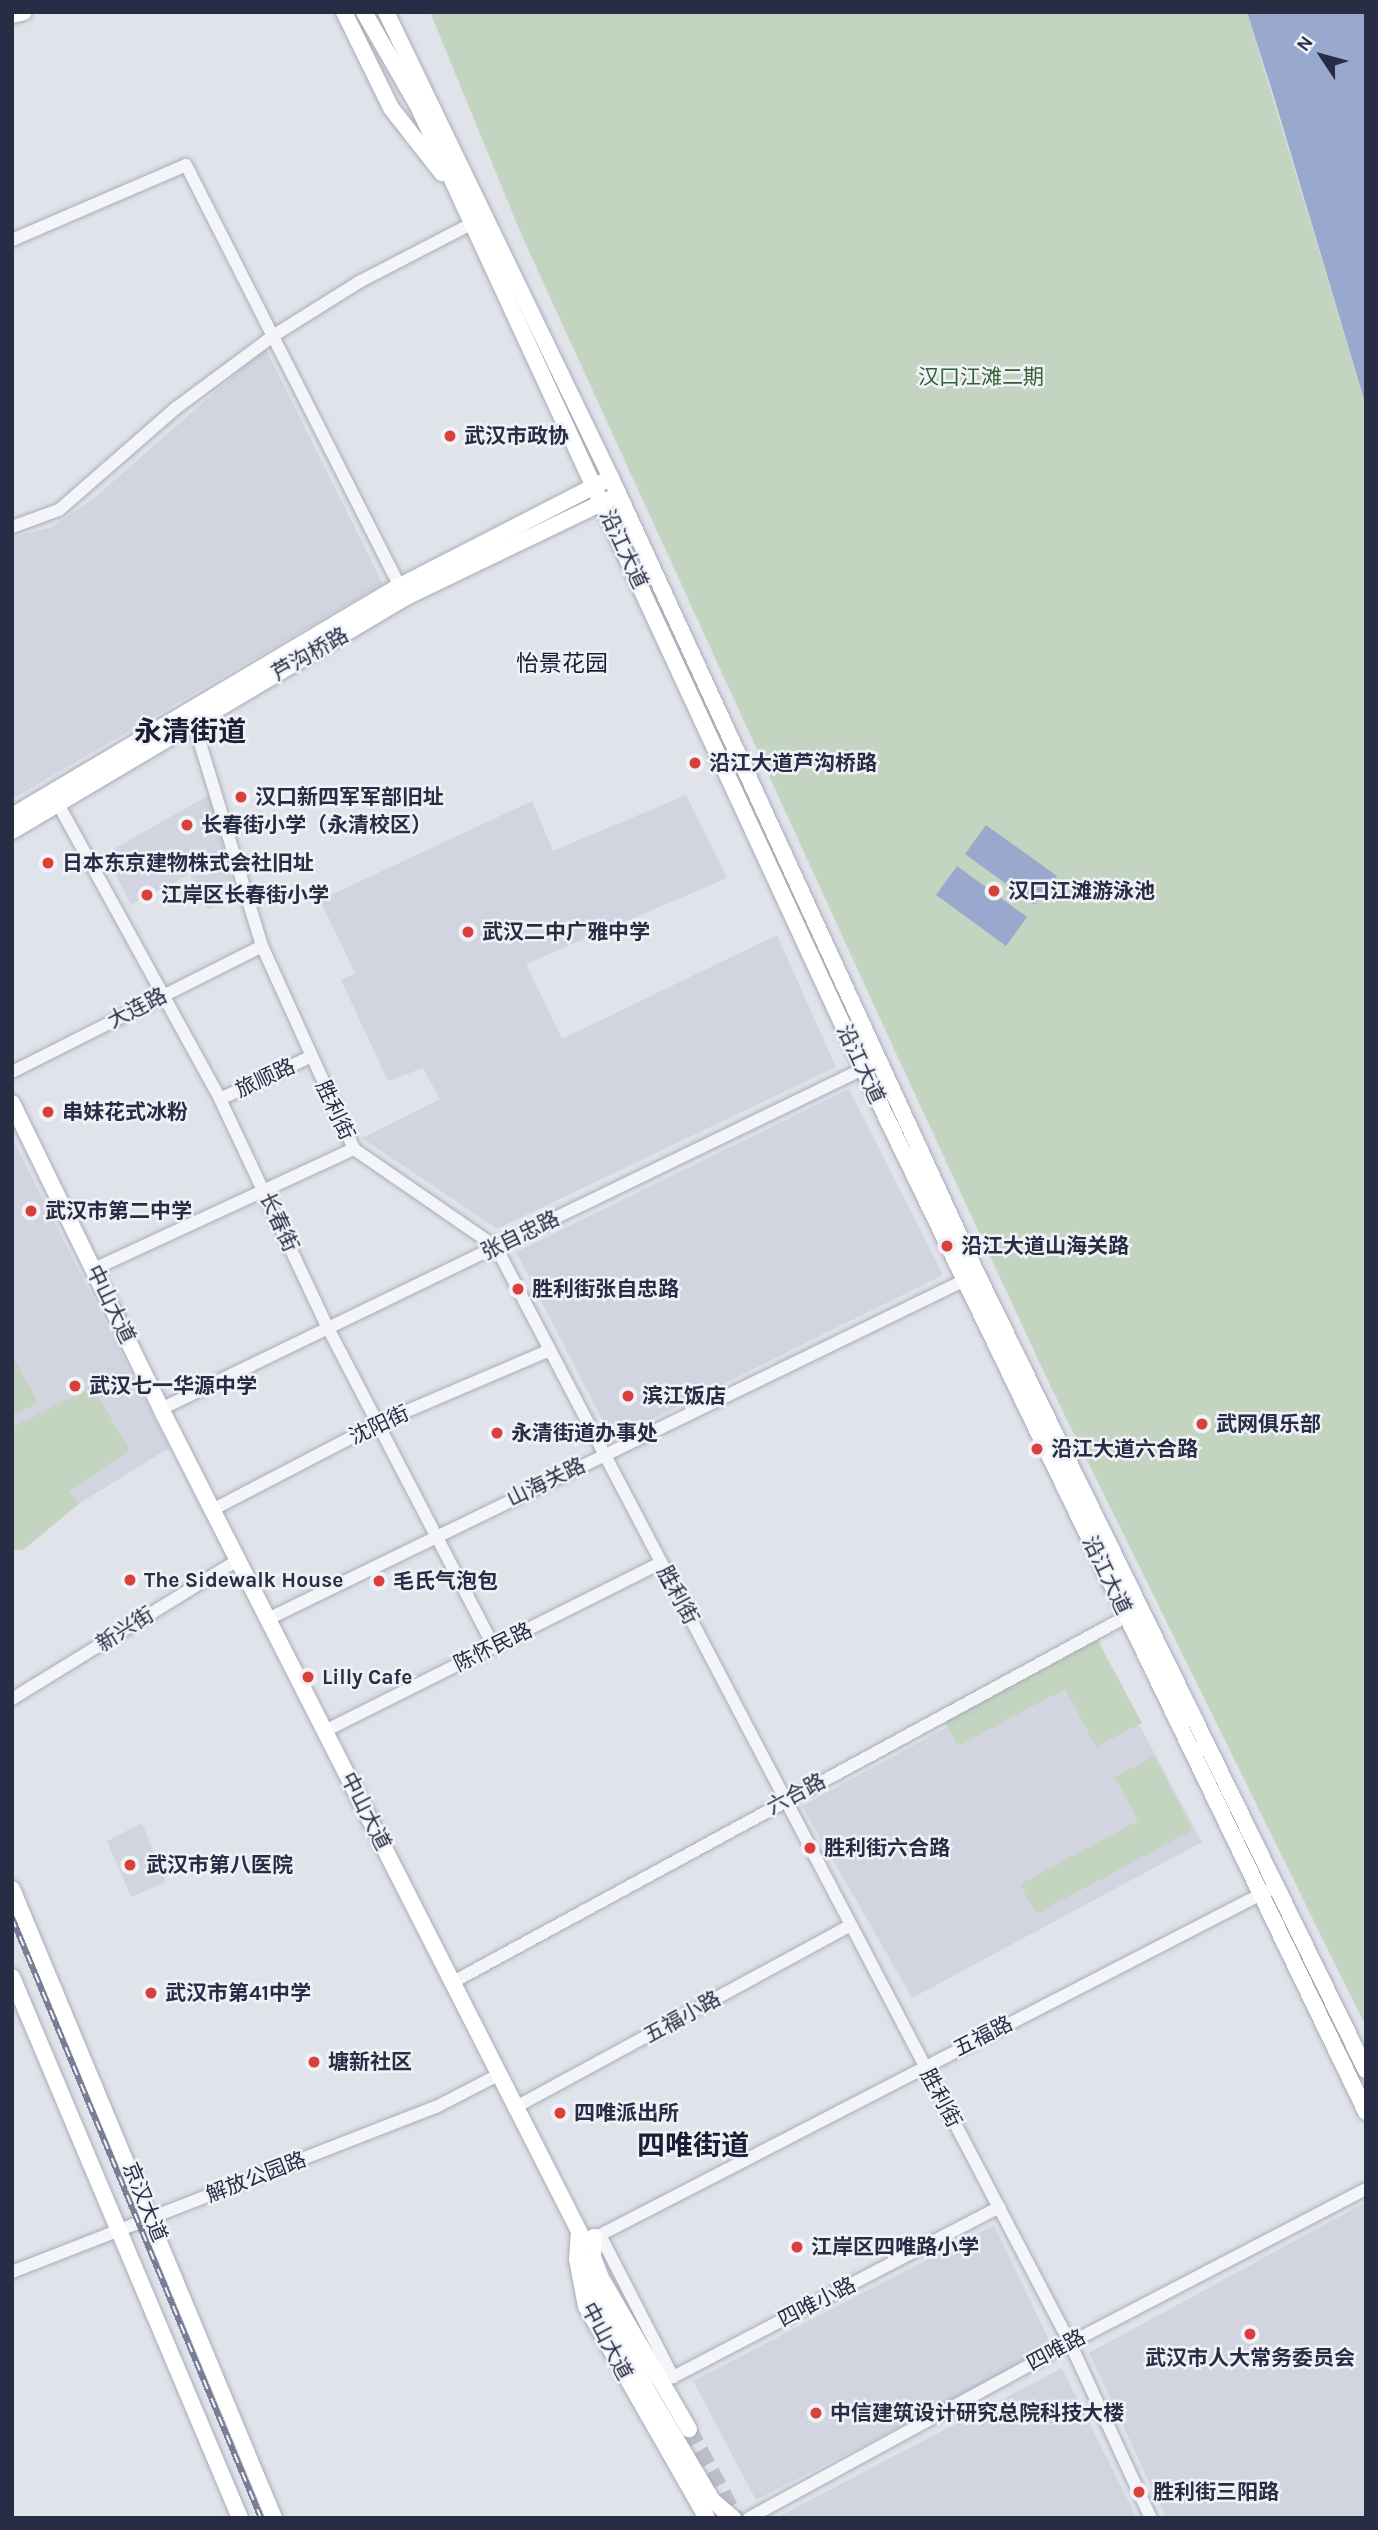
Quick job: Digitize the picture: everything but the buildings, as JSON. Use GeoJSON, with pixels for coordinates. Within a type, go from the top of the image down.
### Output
{"type":"FeatureCollection","features":[{"type":"Feature","properties":{"kind":"main road"},"geometry":{"type":"LineString","coordinates":[[12,15],[24,12]]}},
{"type":"Feature","properties":{"kind":"main road"},"geometry":{"type":"LineString","coordinates":[[344,12],[399,122],[456,190]]}},
{"type":"Feature","properties":{"kind":"main road","name":"沿江大道"},"geometry":{"type":"LineString","coordinates":[[365,12],[410,90],[863,1069],[971,1277],[1133,1612],[1260,1894],[1366,2112]]}},
{"type":"Feature","properties":{"kind":"main road","name":"沿江大道"},"geometry":{"type":"LineString","coordinates":[[386,12],[611,478],[878,1061],[971,1277]]}},
{"type":"Feature","properties":{"kind":"main road","name":"芦沟桥路"},"geometry":{"type":"LineString","coordinates":[[12,816],[403,592],[611,478]]}},
{"type":"Feature","properties":{"kind":"main road","name":"芦沟桥路"},"geometry":{"type":"LineString","coordinates":[[403,592],[618,494]]}},
{"type":"Feature","properties":{"kind":"main road","name":"芦沟桥路"},"geometry":{"type":"LineString","coordinates":[[12,831],[191,715]]}},
{"type":"Feature","properties":{"kind":"main road","name":"中山大道"},"geometry":{"type":"LineString","coordinates":[[12,1103],[161,1409],[453,1982],[496,2076],[590,2235],[586,2269],[595,2292],[712,2500],[733,2518]]}},
{"type":"Feature","properties":{"kind":"main road","name":"沿江大道"},"geometry":{"type":"LineString","coordinates":[[1133,1612],[1277,1886],[1366,2070]]}},
{"type":"Feature","properties":{"kind":"main road","name":"京汉大道"},"geometry":{"type":"LineString","coordinates":[[12,1889],[152,2218],[274,2518]]}},
{"type":"Feature","properties":{"kind":"main road","name":"京汉大道"},"geometry":{"type":"LineString","coordinates":[[12,1977],[240,2518]]}},
{"type":"Feature","properties":{"kind":"main road"},"geometry":{"type":"LineString","coordinates":[[590,2235],[593,2257],[601,2278],[689,2429]]}},
{"type":"Feature","properties":{"kind":"main road","name":"中山大道"},"geometry":{"type":"LineString","coordinates":[[590,2235],[576,2259],[586,2306],[707,2518]]}},
{"type":"Feature","properties":{"kind":"street"},"geometry":{"type":"LineString","coordinates":[[14,236],[186,165],[403,592]]}},
{"type":"Feature","properties":{"kind":"street"},"geometry":{"type":"LineString","coordinates":[[12,527],[59,510],[176,408],[273,337],[359,282],[473,223]]}},
{"type":"Feature","properties":{"kind":"street","name":"胜利街"},"geometry":{"type":"LineString","coordinates":[[191,715],[262,946],[354,1149],[496,1247],[1070,2343],[1151,2518]]}},
{"type":"Feature","properties":{"kind":"street","name":"长春街"},"geometry":{"type":"LineString","coordinates":[[57,802],[220,1099],[328,1328],[439,1535],[494,1647]]}},
{"type":"Feature","properties":{"kind":"street","name":"大连路"},"geometry":{"type":"LineString","coordinates":[[12,1072],[262,946]]}},
{"type":"Feature","properties":{"kind":"street","name":"旅顺路"},"geometry":{"type":"LineString","coordinates":[[220,1099],[310,1057]]}},
{"type":"Feature","properties":{"kind":"street","name":"张自忠路"},"geometry":{"type":"LineString","coordinates":[[161,1409],[878,1061]]}},
{"type":"Feature","properties":{"kind":"street"},"geometry":{"type":"LineString","coordinates":[[94,1269],[354,1149]]}},
{"type":"Feature","properties":{"kind":"street","name":"山海关路"},"geometry":{"type":"LineString","coordinates":[[268,1619],[971,1277]]}},
{"type":"Feature","properties":{"kind":"street","name":"沈阳街"},"geometry":{"type":"LineString","coordinates":[[212,1510],[379,1423],[550,1350]]}},
{"type":"Feature","properties":{"kind":"street","name":"新兴街"},"geometry":{"type":"LineString","coordinates":[[12,1699],[238,1560]]}},
{"type":"Feature","properties":{"kind":"street","name":"陈怀民路"},"geometry":{"type":"LineString","coordinates":[[325,1731],[662,1563]]}},
{"type":"Feature","properties":{"kind":"street","name":"六合路"},"geometry":{"type":"LineString","coordinates":[[453,1982],[1133,1612]]}},
{"type":"Feature","properties":{"kind":"street","name":"五福路"},"geometry":{"type":"LineString","coordinates":[[590,2235],[1277,1886]]}},
{"type":"Feature","properties":{"kind":"street","name":"五福小路"},"geometry":{"type":"LineString","coordinates":[[514,2108],[851,1925]]}},
{"type":"Feature","properties":{"kind":"street","name":"解放公园路"},"geometry":{"type":"LineString","coordinates":[[12,2272],[436,2107],[496,2076]]}},
{"type":"Feature","properties":{"kind":"street","name":"四唯路"},"geometry":{"type":"LineString","coordinates":[[749,2518],[1070,2343],[1366,2189]]}},
{"type":"Feature","properties":{"kind":"street","name":"四唯小路"},"geometry":{"type":"LineString","coordinates":[[673,2377],[999,2207]]}},
{"type":"Feature","properties":{"kind":"street","name":"中山大道"},"geometry":{"type":"LineString","coordinates":[[590,2235],[673,2377]]}},
{"type":"Feature","properties":{"kind":"shaded area"},"geometry":{"type":"Polygon","coordinates":[[[265,348],[383,584],[12,799],[12,537],[52,527],[94,498],[265,348]]]}},
{"type":"Feature","properties":{"kind":"shaded area","name":"长春街小学（永清校区）"},"geometry":{"type":"Polygon","coordinates":[[[209,795],[237,896],[208,910],[190,874],[131,905],[105,854],[209,795]]]}},
{"type":"Feature","properties":{"kind":"shaded area"},"geometry":{"type":"Polygon","coordinates":[[[686,795],[727,878],[526,964],[562,1039],[777,935],[836,1067],[497,1229],[362,1138],[440,1099],[423,1068],[388,1081],[341,980],[355,973],[320,900],[532,801],[553,851],[686,795]]]}},
{"type":"Feature","properties":{"kind":"shaded area"},"geometry":{"type":"Polygon","coordinates":[[[849,1089],[943,1275],[612,1439],[516,1252],[849,1089]]]}},
{"type":"Feature","properties":{"kind":"shaded area","name":"武汉七一华源中学"},"geometry":{"type":"Polygon","coordinates":[[[12,1138],[169,1448],[80,1503],[23,1550],[12,1550],[12,1138]]]}},
{"type":"Feature","properties":{"kind":"shaded area"},"geometry":{"type":"Polygon","coordinates":[[[1097,1646],[1202,1842],[912,1998],[802,1806],[1097,1646]]]}},
{"type":"Feature","properties":{"kind":"shaded area"},"geometry":{"type":"Polygon","coordinates":[[[142,1823],[166,1882],[131,1897],[107,1841],[142,1823]]]}},
{"type":"Feature","properties":{"kind":"shaded area"},"geometry":{"type":"Polygon","coordinates":[[[1366,2202],[1366,2518],[1166,2518],[1089,2353],[1366,2202]]]}},
{"type":"Feature","properties":{"kind":"shaded area"},"geometry":{"type":"Polygon","coordinates":[[[994,2225],[1053,2348],[756,2500],[693,2381],[994,2225]]]}},
{"type":"Feature","properties":{"kind":"shaded area"},"geometry":{"type":"Polygon","coordinates":[[[1062,2368],[1137,2518],[776,2518],[1062,2368]]]}},
{"type":"Feature","properties":{"kind":"green space","name":"汉口江滩二期"},"geometry":{"type":"Polygon","coordinates":[[[430,12],[1247,12],[1366,406],[1366,2027],[1049,1383],[522,236],[430,12]]]}},
{"type":"Feature","properties":{"kind":"green space"},"geometry":{"type":"Polygon","coordinates":[[[12,1354],[38,1403],[12,1415],[12,1354]]]}},
{"type":"Feature","properties":{"kind":"green space"},"geometry":{"type":"Polygon","coordinates":[[[92,1386],[130,1451],[69,1491],[80,1503],[23,1550],[12,1550],[12,1427],[92,1386]]]}},
{"type":"Feature","properties":{"kind":"green space"},"geometry":{"type":"Polygon","coordinates":[[[1097,1639],[1142,1723],[1096,1747],[1065,1689],[958,1746],[944,1720],[1097,1639]]]}},
{"type":"Feature","properties":{"kind":"green space"},"geometry":{"type":"Polygon","coordinates":[[[1154,1756],[1193,1830],[1036,1914],[1020,1884],[1138,1821],[1115,1777],[1154,1756]]]}},
{"type":"Feature","properties":{"kind":"water"},"geometry":{"type":"Polygon","coordinates":[[[1247,12],[1366,12],[1366,406],[1273,94],[1247,12]]]}},
{"type":"Feature","properties":{"kind":"water"},"geometry":{"type":"Polygon","coordinates":[[[986,825],[1057,876],[1035,905],[965,854],[986,825]]]}},
{"type":"Feature","properties":{"kind":"water"},"geometry":{"type":"Polygon","coordinates":[[[957,866],[1027,917],[1006,946],[936,895],[957,866]]]}},
{"type":"Feature","properties":{"kind":"tunnel"},"geometry":{"type":"LineString","coordinates":[[689,2429],[736,2518]]}},
{"type":"Feature","properties":{"kind":"railway"},"geometry":{"type":"LineString","coordinates":[[12,1918],[261,2518]]}},
{"type":"Feature","properties":{"kind":"place","name":"武汉市政协"},"geometry":{"type":"Point","coordinates":[450,436]}},
{"type":"Feature","properties":{"kind":"place","name":"沿江大道芦沟桥路"},"geometry":{"type":"Point","coordinates":[695,763]}},
{"type":"Feature","properties":{"kind":"place","name":"汉口新四军军部旧址"},"geometry":{"type":"Point","coordinates":[241,797]}},
{"type":"Feature","properties":{"kind":"place","name":"长春街小学（永清校区）"},"geometry":{"type":"Point","coordinates":[187,825]}},
{"type":"Feature","properties":{"kind":"place","name":"日本东京建物株式会社旧址"},"geometry":{"type":"Point","coordinates":[48,863]}},
{"type":"Feature","properties":{"kind":"place","name":"汉口江滩游泳池"},"geometry":{"type":"Point","coordinates":[994,891]}},
{"type":"Feature","properties":{"kind":"place","name":"江岸区长春街小学"},"geometry":{"type":"Point","coordinates":[147,895]}},
{"type":"Feature","properties":{"kind":"place","name":"武汉二中广雅中学"},"geometry":{"type":"Point","coordinates":[468,932]}},
{"type":"Feature","properties":{"kind":"place","name":"串妹花式冰粉"},"geometry":{"type":"Point","coordinates":[48,1112]}},
{"type":"Feature","properties":{"kind":"place","name":"武汉市第二中学"},"geometry":{"type":"Point","coordinates":[31,1211]}},
{"type":"Feature","properties":{"kind":"place","name":"沿江大道山海关路"},"geometry":{"type":"Point","coordinates":[947,1246]}},
{"type":"Feature","properties":{"kind":"place","name":"胜利街张自忠路"},"geometry":{"type":"Point","coordinates":[518,1289]}},
{"type":"Feature","properties":{"kind":"place","name":"武汉七一华源中学"},"geometry":{"type":"Point","coordinates":[75,1386]}},
{"type":"Feature","properties":{"kind":"place","name":"滨江饭店"},"geometry":{"type":"Point","coordinates":[628,1396]}},
{"type":"Feature","properties":{"kind":"place","name":"武网俱乐部"},"geometry":{"type":"Point","coordinates":[1202,1424]}},
{"type":"Feature","properties":{"kind":"place","name":"永清街道办事处"},"geometry":{"type":"Point","coordinates":[497,1433]}},
{"type":"Feature","properties":{"kind":"place","name":"沿江大道六合路"},"geometry":{"type":"Point","coordinates":[1037,1449]}},
{"type":"Feature","properties":{"kind":"place","name":"The Sidewalk House"},"geometry":{"type":"Point","coordinates":[130,1580]}},
{"type":"Feature","properties":{"kind":"place","name":"毛氏气泡包"},"geometry":{"type":"Point","coordinates":[379,1581]}},
{"type":"Feature","properties":{"kind":"place","name":"Lilly Cafe"},"geometry":{"type":"Point","coordinates":[308,1677]}},
{"type":"Feature","properties":{"kind":"place","name":"胜利街六合路"},"geometry":{"type":"Point","coordinates":[810,1848]}},
{"type":"Feature","properties":{"kind":"place","name":"武汉市第八医院"},"geometry":{"type":"Point","coordinates":[130,1865]}},
{"type":"Feature","properties":{"kind":"place","name":"武汉市第41中学"},"geometry":{"type":"Point","coordinates":[151,1993]}},
{"type":"Feature","properties":{"kind":"place","name":"塘新社区"},"geometry":{"type":"Point","coordinates":[314,2062]}},
{"type":"Feature","properties":{"kind":"place","name":"四唯派出所"},"geometry":{"type":"Point","coordinates":[560,2113]}},
{"type":"Feature","properties":{"kind":"place","name":"江岸区四唯路小学"},"geometry":{"type":"Point","coordinates":[797,2247]}},
{"type":"Feature","properties":{"kind":"place","name":"武汉市人大常务委员会"},"geometry":{"type":"Point","coordinates":[1250,2334]}},
{"type":"Feature","properties":{"kind":"place","name":"中信建筑设计研究总院科技大楼"},"geometry":{"type":"Point","coordinates":[816,2413]}},
{"type":"Feature","properties":{"kind":"place","name":"胜利街三阳路"},"geometry":{"type":"Point","coordinates":[1139,2492]}},
{"type":"Feature","properties":{"kind":"district","name":"怡景花园"},"geometry":{"type":"Point","coordinates":[562,664]}},
{"type":"Feature","properties":{"kind":"district","name":"永清街道"},"geometry":{"type":"Point","coordinates":[190,732]}},
{"type":"Feature","properties":{"kind":"district","name":"四唯街道"},"geometry":{"type":"Point","coordinates":[693,2146]}}]}
